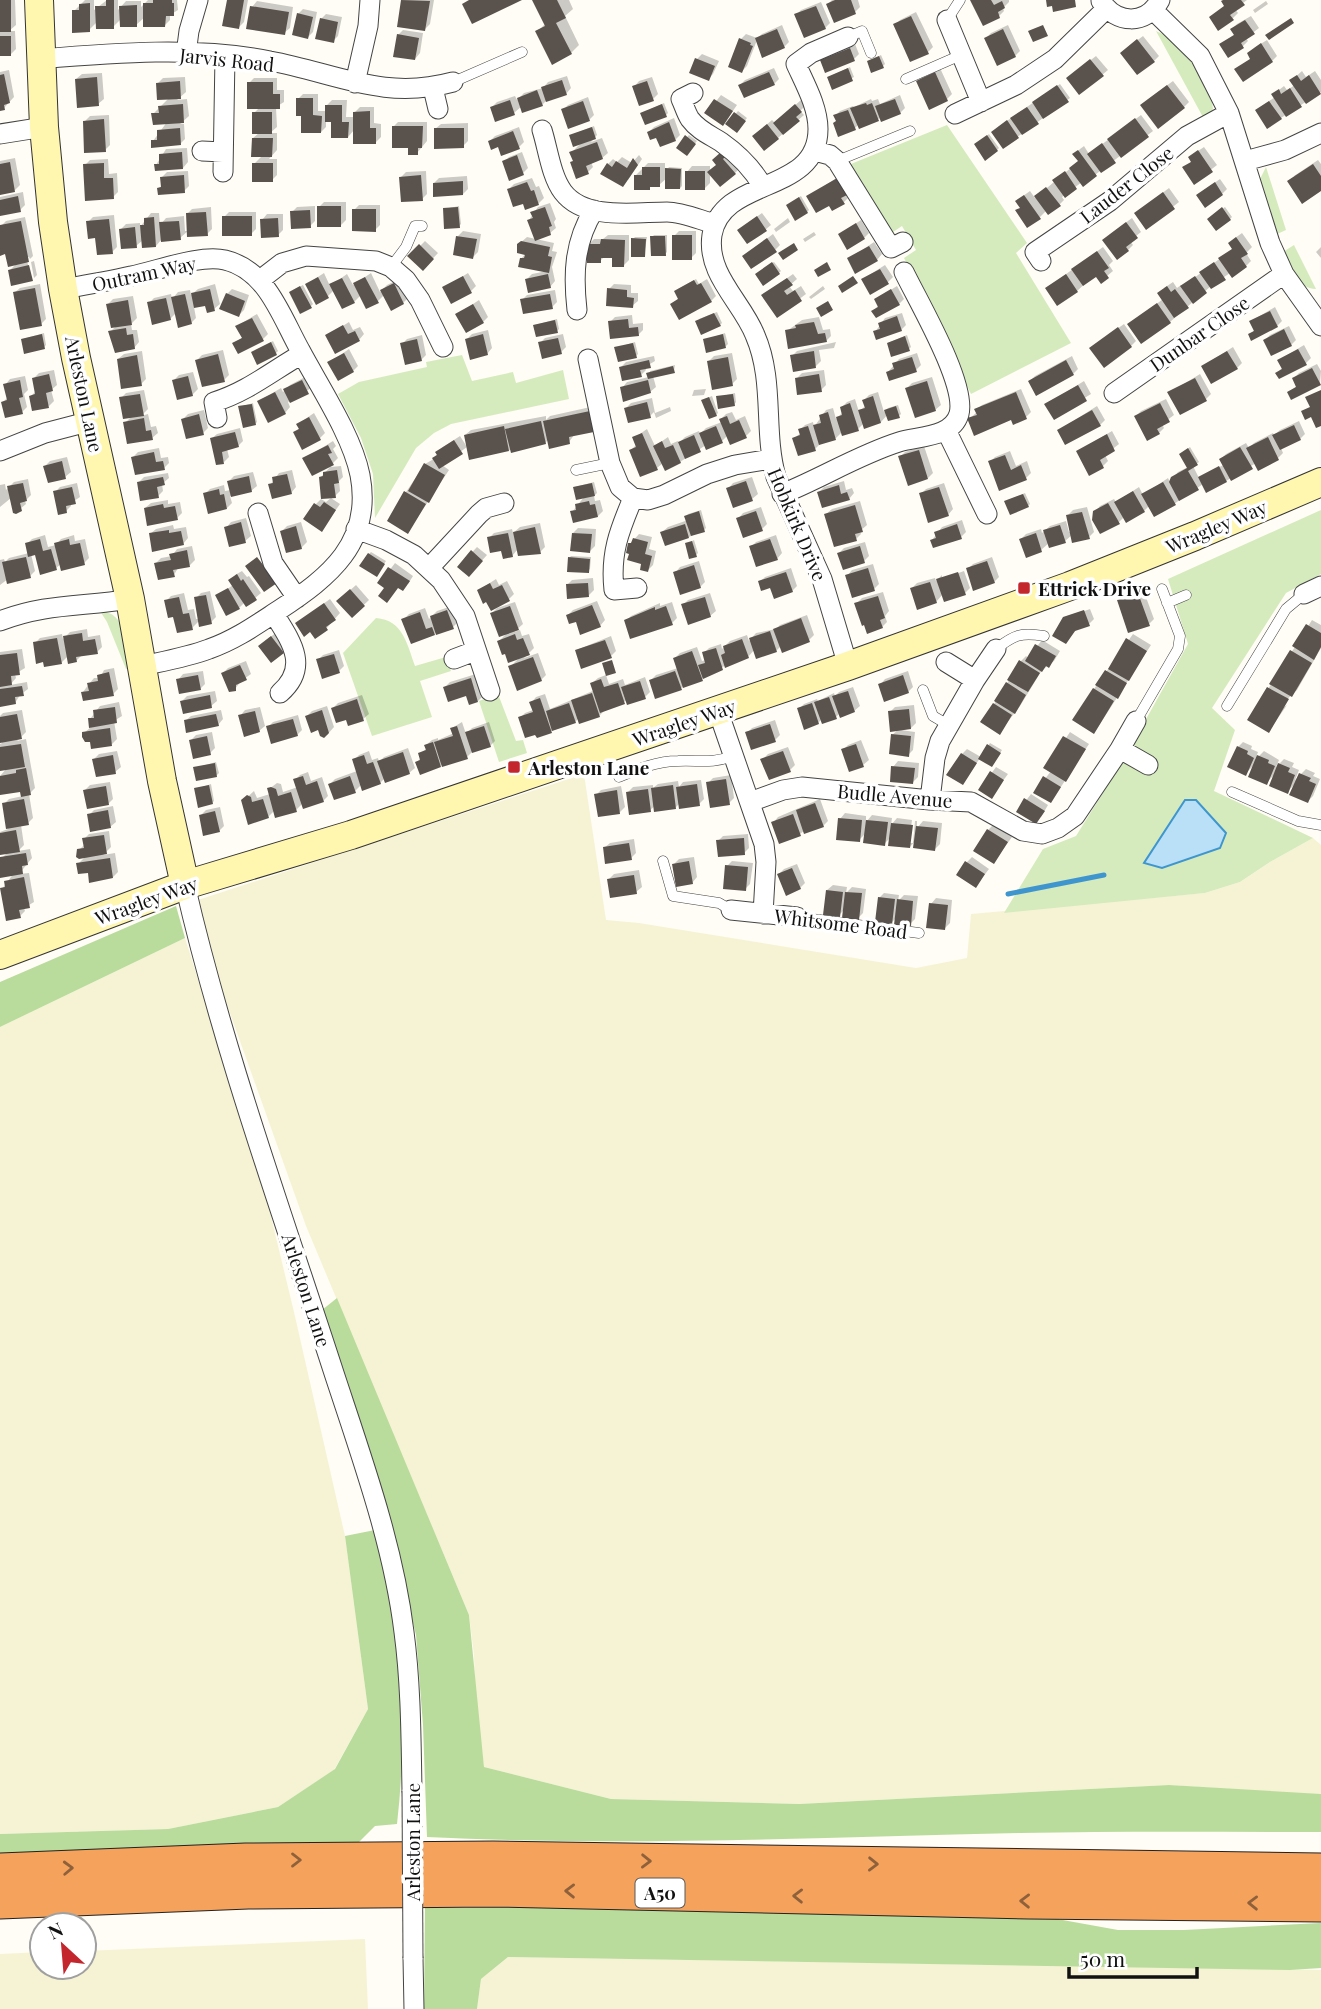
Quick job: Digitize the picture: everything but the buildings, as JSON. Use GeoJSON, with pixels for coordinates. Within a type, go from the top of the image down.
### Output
{"type":"FeatureCollection","features":[{"type":"Feature","properties":{"kind":"highway","name":"A50"},"geometry":{"type":"LineString","coordinates":[[0,1871],[246,1861],[479,1859],[1321,1871]]}},
{"type":"Feature","properties":{"kind":"highway","name":"A50"},"geometry":{"type":"LineString","coordinates":[[0,1901],[248,1891],[494,1889],[1029,1901],[1321,1904]]}},
{"type":"Feature","properties":{"kind":"street","name":"Arleston Lane"},"geometry":{"type":"LineString","coordinates":[[39,0],[44,127],[63,289],[130,598],[162,781],[185,886],[199,948],[225,1036],[361,1457],[392,1567],[404,1631],[411,1719],[414,2009]]}},
{"type":"Feature","properties":{"kind":"street"},"geometry":{"type":"LineString","coordinates":[[186,54],[198,0]]}},
{"type":"Feature","properties":{"kind":"street"},"geometry":{"type":"LineString","coordinates":[[355,83],[368,26],[370,0]]}},
{"type":"Feature","properties":{"kind":"street"},"geometry":{"type":"LineString","coordinates":[[955,114],[1016,85],[1055,59],[1103,5],[1115,16],[1126,20],[1138,19],[1156,5],[1200,56],[1228,113],[1270,243],[1284,274],[1315,305],[1321,326]]}},
{"type":"Feature","properties":{"kind":"street"},"geometry":{"type":"LineString","coordinates":[[947,20],[981,102]]}},
{"type":"Feature","properties":{"kind":"street"},"geometry":{"type":"LineString","coordinates":[[542,130],[563,193],[594,211],[628,215],[669,212],[715,224],[722,211],[735,200],[787,177],[815,151],[818,128],[813,104],[789,66],[848,37]]}},
{"type":"Feature","properties":{"kind":"street","name":"Jarvis Road"},"geometry":{"type":"LineString","coordinates":[[40,59],[152,52],[225,56],[270,61],[355,83],[408,90],[433,88],[453,82]]}},
{"type":"Feature","properties":{"kind":"street"},"geometry":{"type":"LineString","coordinates":[[223,172],[225,56]]}},
{"type":"Feature","properties":{"kind":"street"},"geometry":{"type":"LineString","coordinates":[[433,88],[438,108]]}},
{"type":"Feature","properties":{"kind":"street"},"geometry":{"type":"LineString","coordinates":[[693,93],[681,99],[690,118],[699,129],[723,144],[743,162],[763,187]]}},
{"type":"Feature","properties":{"kind":"street","name":"Lauder Close"},"geometry":{"type":"LineString","coordinates":[[1041,261],[1035,251],[1110,201],[1187,136],[1228,113]]}},
{"type":"Feature","properties":{"kind":"street"},"geometry":{"type":"LineString","coordinates":[[0,134],[44,127]]}},
{"type":"Feature","properties":{"kind":"street"},"geometry":{"type":"LineString","coordinates":[[1245,161],[1285,150],[1321,133]]}},
{"type":"Feature","properties":{"kind":"street"},"geometry":{"type":"LineString","coordinates":[[815,151],[830,155],[837,161],[891,248],[902,242]]}},
{"type":"Feature","properties":{"kind":"street"},"geometry":{"type":"LineString","coordinates":[[202,152],[223,152]]}},
{"type":"Feature","properties":{"kind":"street"},"geometry":{"type":"LineString","coordinates":[[580,300],[575,257],[583,227],[594,211]]}},
{"type":"Feature","properties":{"kind":"street","name":"Hobkirk Drive"},"geometry":{"type":"LineString","coordinates":[[715,224],[711,237],[712,254],[720,277],[755,333],[765,368],[769,388],[771,459],[782,494],[822,579],[848,666]]}},
{"type":"Feature","properties":{"kind":"street"},"geometry":{"type":"LineString","coordinates":[[142,666],[208,650],[241,636],[327,576],[338,564],[356,529],[362,497],[356,460],[260,280],[282,263],[306,256],[376,261],[391,267],[406,280],[420,300],[443,347]]}},
{"type":"Feature","properties":{"kind":"street","name":"Outram Way"},"geometry":{"type":"LineString","coordinates":[[63,289],[214,258],[240,265],[260,280]]}},
{"type":"Feature","properties":{"kind":"street"},"geometry":{"type":"LineString","coordinates":[[782,494],[859,457],[902,441],[946,430],[955,424],[959,413],[959,395],[940,345],[904,272]]}},
{"type":"Feature","properties":{"kind":"street","name":"Dunbar Close"},"geometry":{"type":"LineString","coordinates":[[1114,393],[1284,274]]}},
{"type":"Feature","properties":{"kind":"street"},"geometry":{"type":"LineString","coordinates":[[217,418],[214,402],[253,386],[277,368],[302,355]]}},
{"type":"Feature","properties":{"kind":"street"},"geometry":{"type":"LineString","coordinates":[[588,359],[610,463],[620,487],[632,498],[648,500],[707,474],[735,465],[771,459]]}},
{"type":"Feature","properties":{"kind":"street"},"geometry":{"type":"LineString","coordinates":[[0,451],[45,433],[90,421]]}},
{"type":"Feature","properties":{"kind":"street"},"geometry":{"type":"LineString","coordinates":[[946,430],[987,514]]}},
{"type":"Feature","properties":{"kind":"street","name":"Wragley Way"},"geometry":{"type":"LineString","coordinates":[[0,955],[185,886],[351,835],[848,666],[1070,586],[1321,482]]}},
{"type":"Feature","properties":{"kind":"street"},"geometry":{"type":"LineString","coordinates":[[632,498],[623,520],[611,566],[614,590],[637,588]]}},
{"type":"Feature","properties":{"kind":"street"},"geometry":{"type":"LineString","coordinates":[[429,568],[478,514],[486,508],[504,503]]}},
{"type":"Feature","properties":{"kind":"street"},"geometry":{"type":"LineString","coordinates":[[258,513],[273,563],[297,598]]}},
{"type":"Feature","properties":{"kind":"street"},"geometry":{"type":"LineString","coordinates":[[356,529],[386,540],[414,555],[450,592],[465,617],[490,691]]}},
{"type":"Feature","properties":{"kind":"street"},"geometry":{"type":"LineString","coordinates":[[0,621],[28,611],[65,604],[130,598]]}},
{"type":"Feature","properties":{"kind":"street"},"geometry":{"type":"LineString","coordinates":[[274,614],[296,652],[290,684],[280,693]]}},
{"type":"Feature","properties":{"kind":"street"},"geometry":{"type":"LineString","coordinates":[[930,800],[940,741],[996,649]]}},
{"type":"Feature","properties":{"kind":"street"},"geometry":{"type":"LineString","coordinates":[[454,659],[475,651]]}},
{"type":"Feature","properties":{"kind":"street"},"geometry":{"type":"LineString","coordinates":[[946,662],[975,680]]}},
{"type":"Feature","properties":{"kind":"street","name":"Whitsome Road"},"geometry":{"type":"LineString","coordinates":[[718,711],[764,844],[766,862],[763,914]]}},
{"type":"Feature","properties":{"kind":"street","name":"Budle Avenue"},"geometry":{"type":"LineString","coordinates":[[750,802],[783,790],[802,787],[971,802],[1023,831],[1041,834],[1058,828],[1075,816],[1136,721]]}},
{"type":"Feature","properties":{"kind":"street"},"geometry":{"type":"LineString","coordinates":[[1120,749],[1148,765]]}},
{"type":"Feature","properties":{"kind":"street","name":"Whitsome Road"},"geometry":{"type":"LineString","coordinates":[[731,910],[797,917]]}},
{"type":"Feature","properties":{"kind":"lane"},"geometry":{"type":"LineString","coordinates":[[947,20],[960,0]]}},
{"type":"Feature","properties":{"kind":"lane"},"geometry":{"type":"LineString","coordinates":[[848,37],[862,31],[871,54]]}},
{"type":"Feature","properties":{"kind":"lane"},"geometry":{"type":"LineString","coordinates":[[453,82],[522,52]]}},
{"type":"Feature","properties":{"kind":"lane"},"geometry":{"type":"LineString","coordinates":[[906,79],[961,55]]}},
{"type":"Feature","properties":{"kind":"lane"},"geometry":{"type":"LineString","coordinates":[[837,161],[910,131]]}},
{"type":"Feature","properties":{"kind":"lane"},"geometry":{"type":"LineString","coordinates":[[391,267],[406,247],[415,226],[422,226]]}},
{"type":"Feature","properties":{"kind":"lane"},"geometry":{"type":"LineString","coordinates":[[576,470],[610,463]]}},
{"type":"Feature","properties":{"kind":"lane"},"geometry":{"type":"LineString","coordinates":[[1136,721],[1178,649],[1180,636],[1162,589]]}},
{"type":"Feature","properties":{"kind":"lane"},"geometry":{"type":"LineString","coordinates":[[1227,706],[1286,610],[1313,590]]}},
{"type":"Feature","properties":{"kind":"lane"},"geometry":{"type":"LineString","coordinates":[[1167,603],[1186,595]]}},
{"type":"Feature","properties":{"kind":"lane"},"geometry":{"type":"LineString","coordinates":[[996,649],[1008,639],[1025,633],[1044,636]]}},
{"type":"Feature","properties":{"kind":"lane"},"geometry":{"type":"LineString","coordinates":[[923,690],[933,716],[950,726]]}},
{"type":"Feature","properties":{"kind":"lane"},"geometry":{"type":"LineString","coordinates":[[619,777],[646,765],[675,761],[717,762],[733,756]]}},
{"type":"Feature","properties":{"kind":"lane"},"geometry":{"type":"LineString","coordinates":[[1232,792],[1298,821],[1321,825]]}},
{"type":"Feature","properties":{"kind":"lane","name":"Whitsome Road"},"geometry":{"type":"LineString","coordinates":[[663,861],[673,896],[719,903],[731,910]]}},
{"type":"Feature","properties":{"kind":"lane","name":"Whitsome Road"},"geometry":{"type":"LineString","coordinates":[[797,917],[919,933]]}},
{"type":"Feature","properties":{"kind":"shaded area"},"geometry":{"type":"Polygon","coordinates":[[[584,774],[606,920],[916,968],[967,958],[971,914],[1205,893],[1240,882],[1313,838],[1321,845],[1321,1795],[1169,1785],[799,1804],[611,1799],[484,1767],[469,1615],[306,1226],[215,971],[198,900],[584,774]]]}},
{"type":"Feature","properties":{"kind":"shaded area"},"geometry":{"type":"Polygon","coordinates":[[[185,938],[259,1167],[294,1312],[345,1536],[368,1709],[334,1770],[278,1807],[168,1829],[0,1834],[0,1027],[185,938]]]}},
{"type":"Feature","properties":{"kind":"shaded area"},"geometry":{"type":"Polygon","coordinates":[[[365,1939],[368,2009],[0,2009],[0,1954],[28,1953],[28,1981],[98,1981],[98,1950],[365,1939]]]}},
{"type":"Feature","properties":{"kind":"shaded area"},"geometry":{"type":"Polygon","coordinates":[[[508,1957],[1321,1970],[1321,2009],[477,2009],[481,1979],[508,1957]]]}},
{"type":"Feature","properties":{"kind":"green space"},"geometry":{"type":"Polygon","coordinates":[[[1156,31],[1176,43],[1198,70],[1212,102],[1213,109],[1208,118],[1204,119],[1156,31]]]}},
{"type":"Feature","properties":{"kind":"green space"},"geometry":{"type":"Polygon","coordinates":[[[947,125],[1027,243],[1016,253],[1071,343],[971,394],[904,258],[916,250],[902,226],[890,234],[846,166],[947,125]]]}},
{"type":"Feature","properties":{"kind":"green space"},"geometry":{"type":"Polygon","coordinates":[[[1266,167],[1286,230],[1275,235],[1259,181],[1266,167]]]}},
{"type":"Feature","properties":{"kind":"green space"},"geometry":{"type":"Polygon","coordinates":[[[1294,245],[1316,289],[1299,281],[1283,252],[1294,245]]]}},
{"type":"Feature","properties":{"kind":"green space"},"geometry":{"type":"Polygon","coordinates":[[[462,355],[472,381],[513,372],[516,383],[563,370],[569,399],[451,424],[434,433],[416,448],[375,518],[373,474],[361,438],[338,394],[359,382],[427,367],[426,362],[462,355]]]}},
{"type":"Feature","properties":{"kind":"green space"},"geometry":{"type":"Polygon","coordinates":[[[1321,510],[1321,574],[1286,593],[1212,708],[1235,730],[1214,791],[1313,838],[1240,882],[1205,893],[1004,913],[1043,849],[1076,836],[1121,764],[1188,644],[1168,579],[1321,510]]]}},
{"type":"Feature","properties":{"kind":"green space"},"geometry":{"type":"Polygon","coordinates":[[[100,611],[116,617],[121,624],[132,668],[126,669],[100,611]]]}},
{"type":"Feature","properties":{"kind":"green space"},"geometry":{"type":"Polygon","coordinates":[[[376,618],[392,623],[403,634],[415,666],[446,657],[451,671],[420,681],[432,717],[372,736],[343,653],[376,618]]]}},
{"type":"Feature","properties":{"kind":"green space"},"geometry":{"type":"Polygon","coordinates":[[[498,694],[516,741],[523,740],[527,753],[499,762],[479,701],[498,694]]]}},
{"type":"Feature","properties":{"kind":"green space"},"geometry":{"type":"Polygon","coordinates":[[[176,906],[185,938],[0,1027],[0,982],[176,906]]]}},
{"type":"Feature","properties":{"kind":"green space"},"geometry":{"type":"Polygon","coordinates":[[[337,1298],[469,1615],[484,1767],[611,1799],[799,1804],[1169,1785],[1321,1794],[1321,1832],[1058,1832],[649,1841],[427,1837],[416,1635],[371,1455],[322,1310],[337,1298]]]}},
{"type":"Feature","properties":{"kind":"green space"},"geometry":{"type":"Polygon","coordinates":[[[375,1530],[393,1614],[399,1665],[402,1756],[397,1824],[375,1826],[359,1842],[0,1859],[0,1834],[168,1829],[278,1807],[335,1769],[368,1709],[345,1536],[375,1530]]]}},
{"type":"Feature","properties":{"kind":"green space"},"geometry":{"type":"Polygon","coordinates":[[[517,1907],[1046,1917],[1118,1930],[1184,1930],[1321,1923],[1321,1968],[1290,1970],[508,1957],[481,1979],[477,2009],[424,2009],[425,1908],[517,1907]]]}},
{"type":"Feature","properties":{"kind":"water"},"geometry":{"type":"Polygon","coordinates":[[[1185,800],[1196,800],[1226,833],[1220,848],[1162,868],[1144,863],[1185,800]]]}},
{"type":"Feature","properties":{"kind":"waterway"},"geometry":{"type":"LineString","coordinates":[[1008,894],[1104,875]]}},
{"type":"Feature","properties":{"kind":"place","name":"Ettrick Drive"},"geometry":{"type":"Point","coordinates":[1024,588]}},
{"type":"Feature","properties":{"kind":"place","name":"Arleston Lane"},"geometry":{"type":"Point","coordinates":[514,767]}}]}
